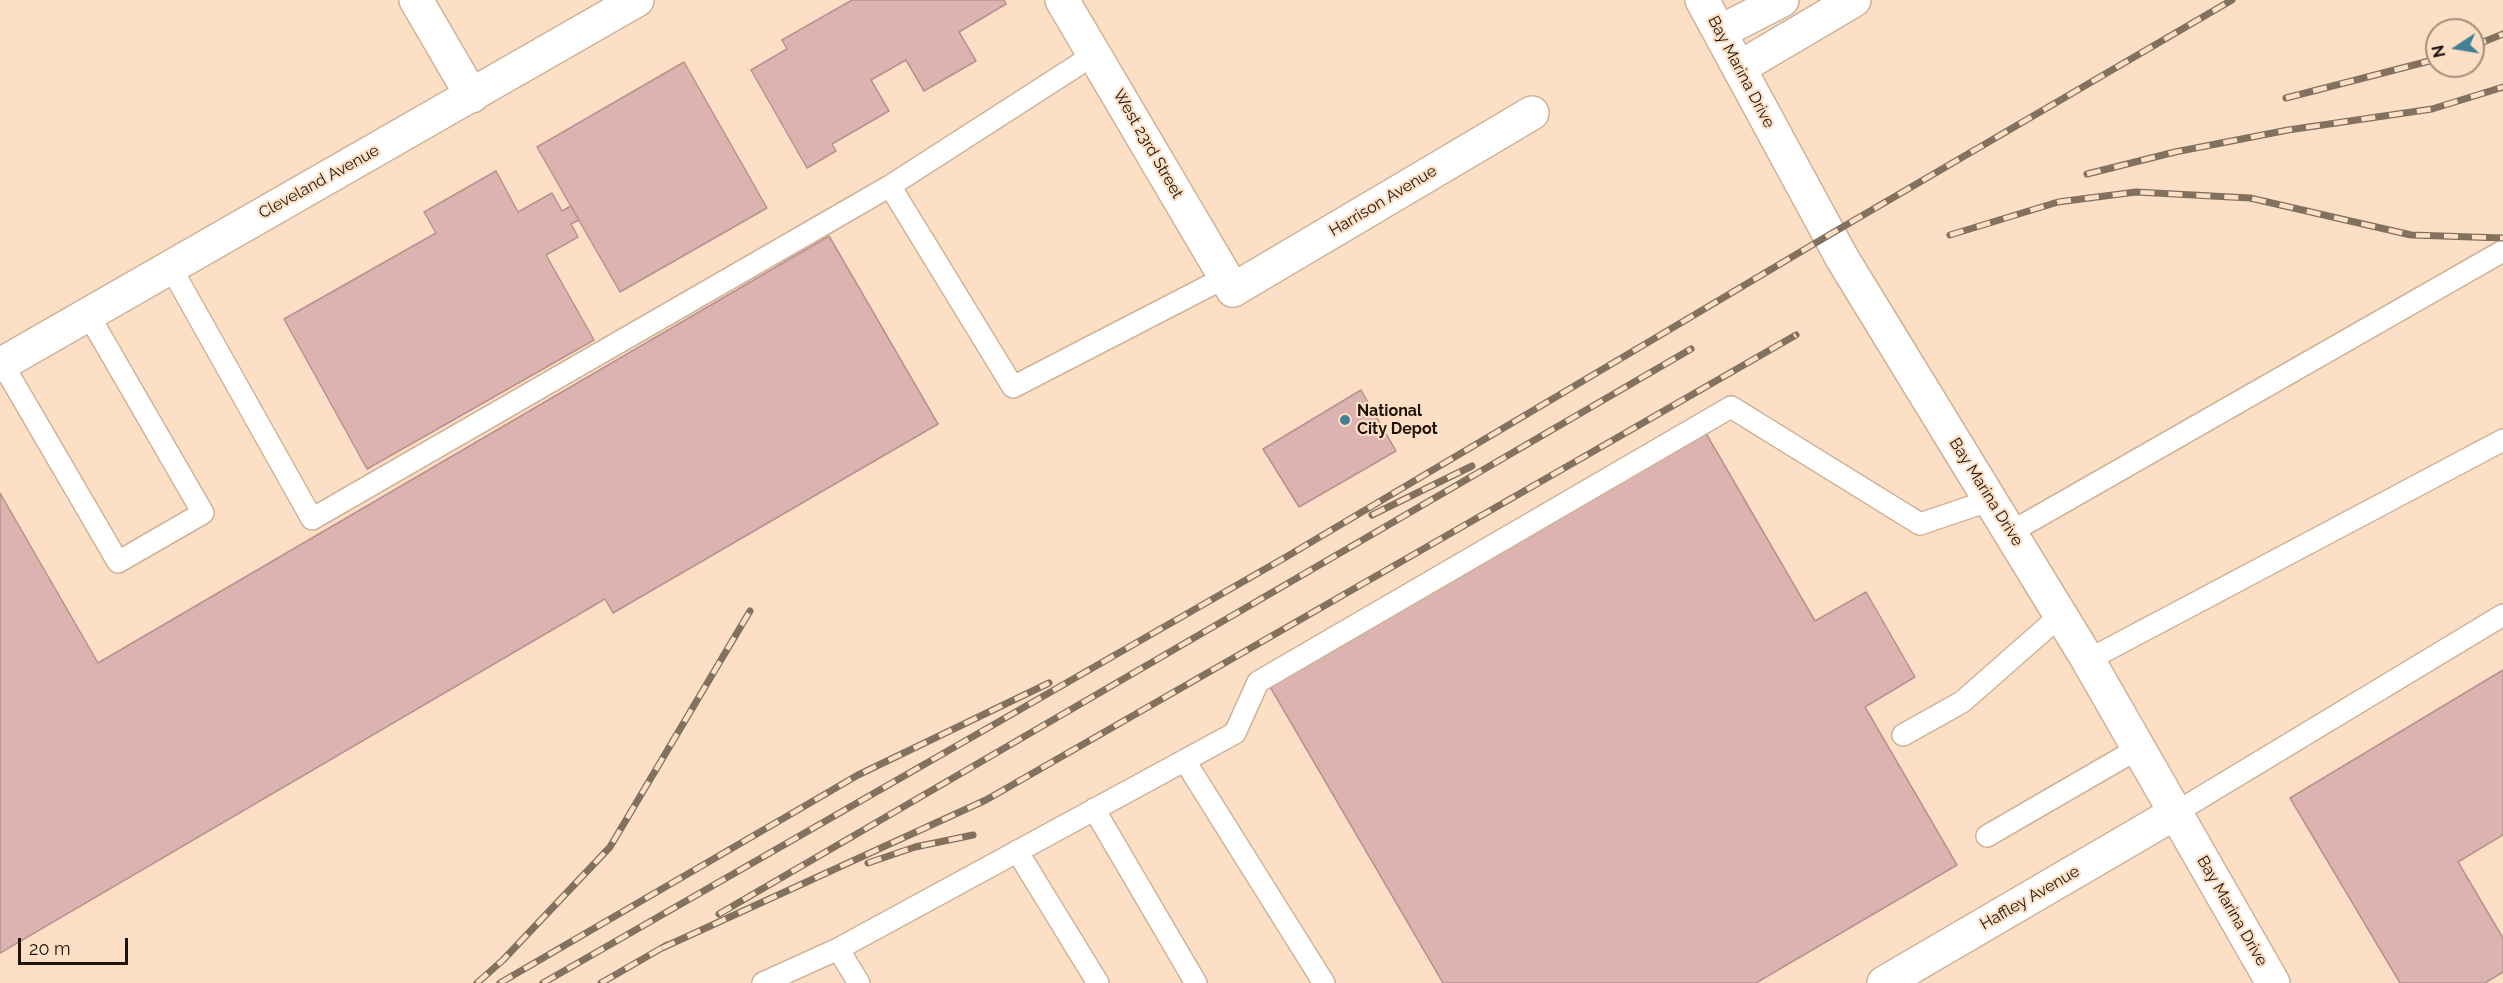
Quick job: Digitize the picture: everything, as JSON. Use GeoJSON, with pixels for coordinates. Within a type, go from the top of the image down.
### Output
{"type":"FeatureCollection","features":[{"type":"Feature","properties":{"kind":"main road"},"geometry":{"type":"LineString","coordinates":[[416,0],[472,96]]}},
{"type":"Feature","properties":{"kind":"main road","name":"Cleveland Avenue"},"geometry":{"type":"LineString","coordinates":[[1,364],[638,0]]}},
{"type":"Feature","properties":{"kind":"main road","name":"West 23rd Street"},"geometry":{"type":"LineString","coordinates":[[1062,0],[1230,283]]}},
{"type":"Feature","properties":{"kind":"main road","name":"Bay Marina Drive"},"geometry":{"type":"LineString","coordinates":[[1702,0],[1842,258],[2088,660],[2273,983]]}},
{"type":"Feature","properties":{"kind":"main road"},"geometry":{"type":"LineString","coordinates":[[1720,32],[1782,0]]}},
{"type":"Feature","properties":{"kind":"main road"},"geometry":{"type":"LineString","coordinates":[[1739,68],[1854,0]]}},
{"type":"Feature","properties":{"kind":"main road","name":"Harrison Avenue"},"geometry":{"type":"LineString","coordinates":[[1230,283],[1532,113]]}},
{"type":"Feature","properties":{"kind":"main road","name":"Haffley Avenue"},"geometry":{"type":"LineString","coordinates":[[1884,983],[2175,813]]}},
{"type":"Feature","properties":{"kind":"lane"},"geometry":{"type":"LineString","coordinates":[[170,266],[312,519],[890,186],[1095,54]]}},
{"type":"Feature","properties":{"kind":"lane"},"geometry":{"type":"LineString","coordinates":[[890,186],[1013,387],[1230,283]]}},
{"type":"Feature","properties":{"kind":"lane"},"geometry":{"type":"LineString","coordinates":[[2011,532],[2503,251]]}},
{"type":"Feature","properties":{"kind":"lane"},"geometry":{"type":"LineString","coordinates":[[1,364],[118,562],[203,513],[88,314]]}},
{"type":"Feature","properties":{"kind":"lane"},"geometry":{"type":"LineString","coordinates":[[763,983],[838,949],[1235,734],[1258,682],[1731,406],[1920,524],[1991,500]]}},
{"type":"Feature","properties":{"kind":"lane"},"geometry":{"type":"LineString","coordinates":[[2088,660],[2503,440]]}},
{"type":"Feature","properties":{"kind":"lane"},"geometry":{"type":"LineString","coordinates":[[1903,735],[1962,702],[2061,615]]}},
{"type":"Feature","properties":{"kind":"lane"},"geometry":{"type":"LineString","coordinates":[[2175,813],[2503,615]]}},
{"type":"Feature","properties":{"kind":"lane"},"geometry":{"type":"LineString","coordinates":[[1987,836],[2139,748]]}},
{"type":"Feature","properties":{"kind":"lane"},"geometry":{"type":"LineString","coordinates":[[1185,760],[1324,983]]}},
{"type":"Feature","properties":{"kind":"lane"},"geometry":{"type":"LineString","coordinates":[[1094,809],[1196,983]]}},
{"type":"Feature","properties":{"kind":"lane"},"geometry":{"type":"LineString","coordinates":[[1017,851],[1098,983]]}},
{"type":"Feature","properties":{"kind":"lane"},"geometry":{"type":"LineString","coordinates":[[838,949],[859,983]]}},
{"type":"Feature","properties":{"kind":"building"},"geometry":{"type":"Polygon","coordinates":[[[852,0],[1004,0],[1006,4],[959,32],[976,61],[924,91],[906,60],[871,80],[889,111],[832,144],[836,151],[807,168],[751,70],[787,49],[782,40],[852,0]]]}},
{"type":"Feature","properties":{"kind":"building"},"geometry":{"type":"Polygon","coordinates":[[[684,62],[767,208],[620,292],[537,147],[684,62]]]}},
{"type":"Feature","properties":{"kind":"building"},"geometry":{"type":"Polygon","coordinates":[[[496,171],[518,212],[552,193],[562,211],[571,206],[579,220],[571,224],[578,237],[546,255],[594,340],[367,469],[284,319],[436,233],[424,212],[496,171]]]}},
{"type":"Feature","properties":{"kind":"building"},"geometry":{"type":"Polygon","coordinates":[[[829,236],[938,424],[613,613],[605,599],[0,953],[0,493],[98,663],[829,236]]]}},
{"type":"Feature","properties":{"kind":"building","name":"National City Depot"},"geometry":{"type":"Polygon","coordinates":[[[1361,390],[1396,451],[1299,507],[1263,449],[1361,390]]]}},
{"type":"Feature","properties":{"kind":"building"},"geometry":{"type":"Polygon","coordinates":[[[1704,430],[1815,621],[1866,592],[1915,677],[1865,707],[1957,865],[1756,983],[1443,983],[1269,685],[1704,430]]]}},
{"type":"Feature","properties":{"kind":"building"},"geometry":{"type":"Polygon","coordinates":[[[2503,670],[2503,835],[2458,862],[2503,938],[2503,972],[2485,983],[2400,983],[2290,798],[2503,670]]]}},
{"type":"Feature","properties":{"kind":"railway"},"geometry":{"type":"LineString","coordinates":[[543,983],[1286,557],[1829,235],[2232,0]]}},
{"type":"Feature","properties":{"kind":"railway"},"geometry":{"type":"LineString","coordinates":[[2485,41],[2503,34]]}},
{"type":"Feature","properties":{"kind":"railway"},"geometry":{"type":"LineString","coordinates":[[2286,98],[2425,62]]}},
{"type":"Feature","properties":{"kind":"railway"},"geometry":{"type":"LineString","coordinates":[[2087,174],[2175,152],[2288,130],[2432,109],[2503,87]]}},
{"type":"Feature","properties":{"kind":"railway"},"geometry":{"type":"LineString","coordinates":[[1950,235],[2058,202],[2136,192],[2250,198],[2411,235],[2503,238]]}},
{"type":"Feature","properties":{"kind":"railway"},"geometry":{"type":"LineString","coordinates":[[662,948],[986,800],[1796,335]]}},
{"type":"Feature","properties":{"kind":"railway"},"geometry":{"type":"LineString","coordinates":[[719,914],[1691,349]]}},
{"type":"Feature","properties":{"kind":"railway"},"geometry":{"type":"LineString","coordinates":[[1372,515],[1472,466]]}},
{"type":"Feature","properties":{"kind":"railway"},"geometry":{"type":"LineString","coordinates":[[477,983],[503,960],[610,847],[750,611]]}},
{"type":"Feature","properties":{"kind":"railway"},"geometry":{"type":"LineString","coordinates":[[500,983],[858,775],[1049,683]]}},
{"type":"Feature","properties":{"kind":"railway"},"geometry":{"type":"LineString","coordinates":[[868,863],[915,847],[973,835]]}},
{"type":"Feature","properties":{"kind":"railway"},"geometry":{"type":"LineString","coordinates":[[601,983],[667,945]]}},
{"type":"Feature","properties":{"kind":"place","name":"National City Depot"},"geometry":{"type":"Point","coordinates":[1345,420]}}]}
